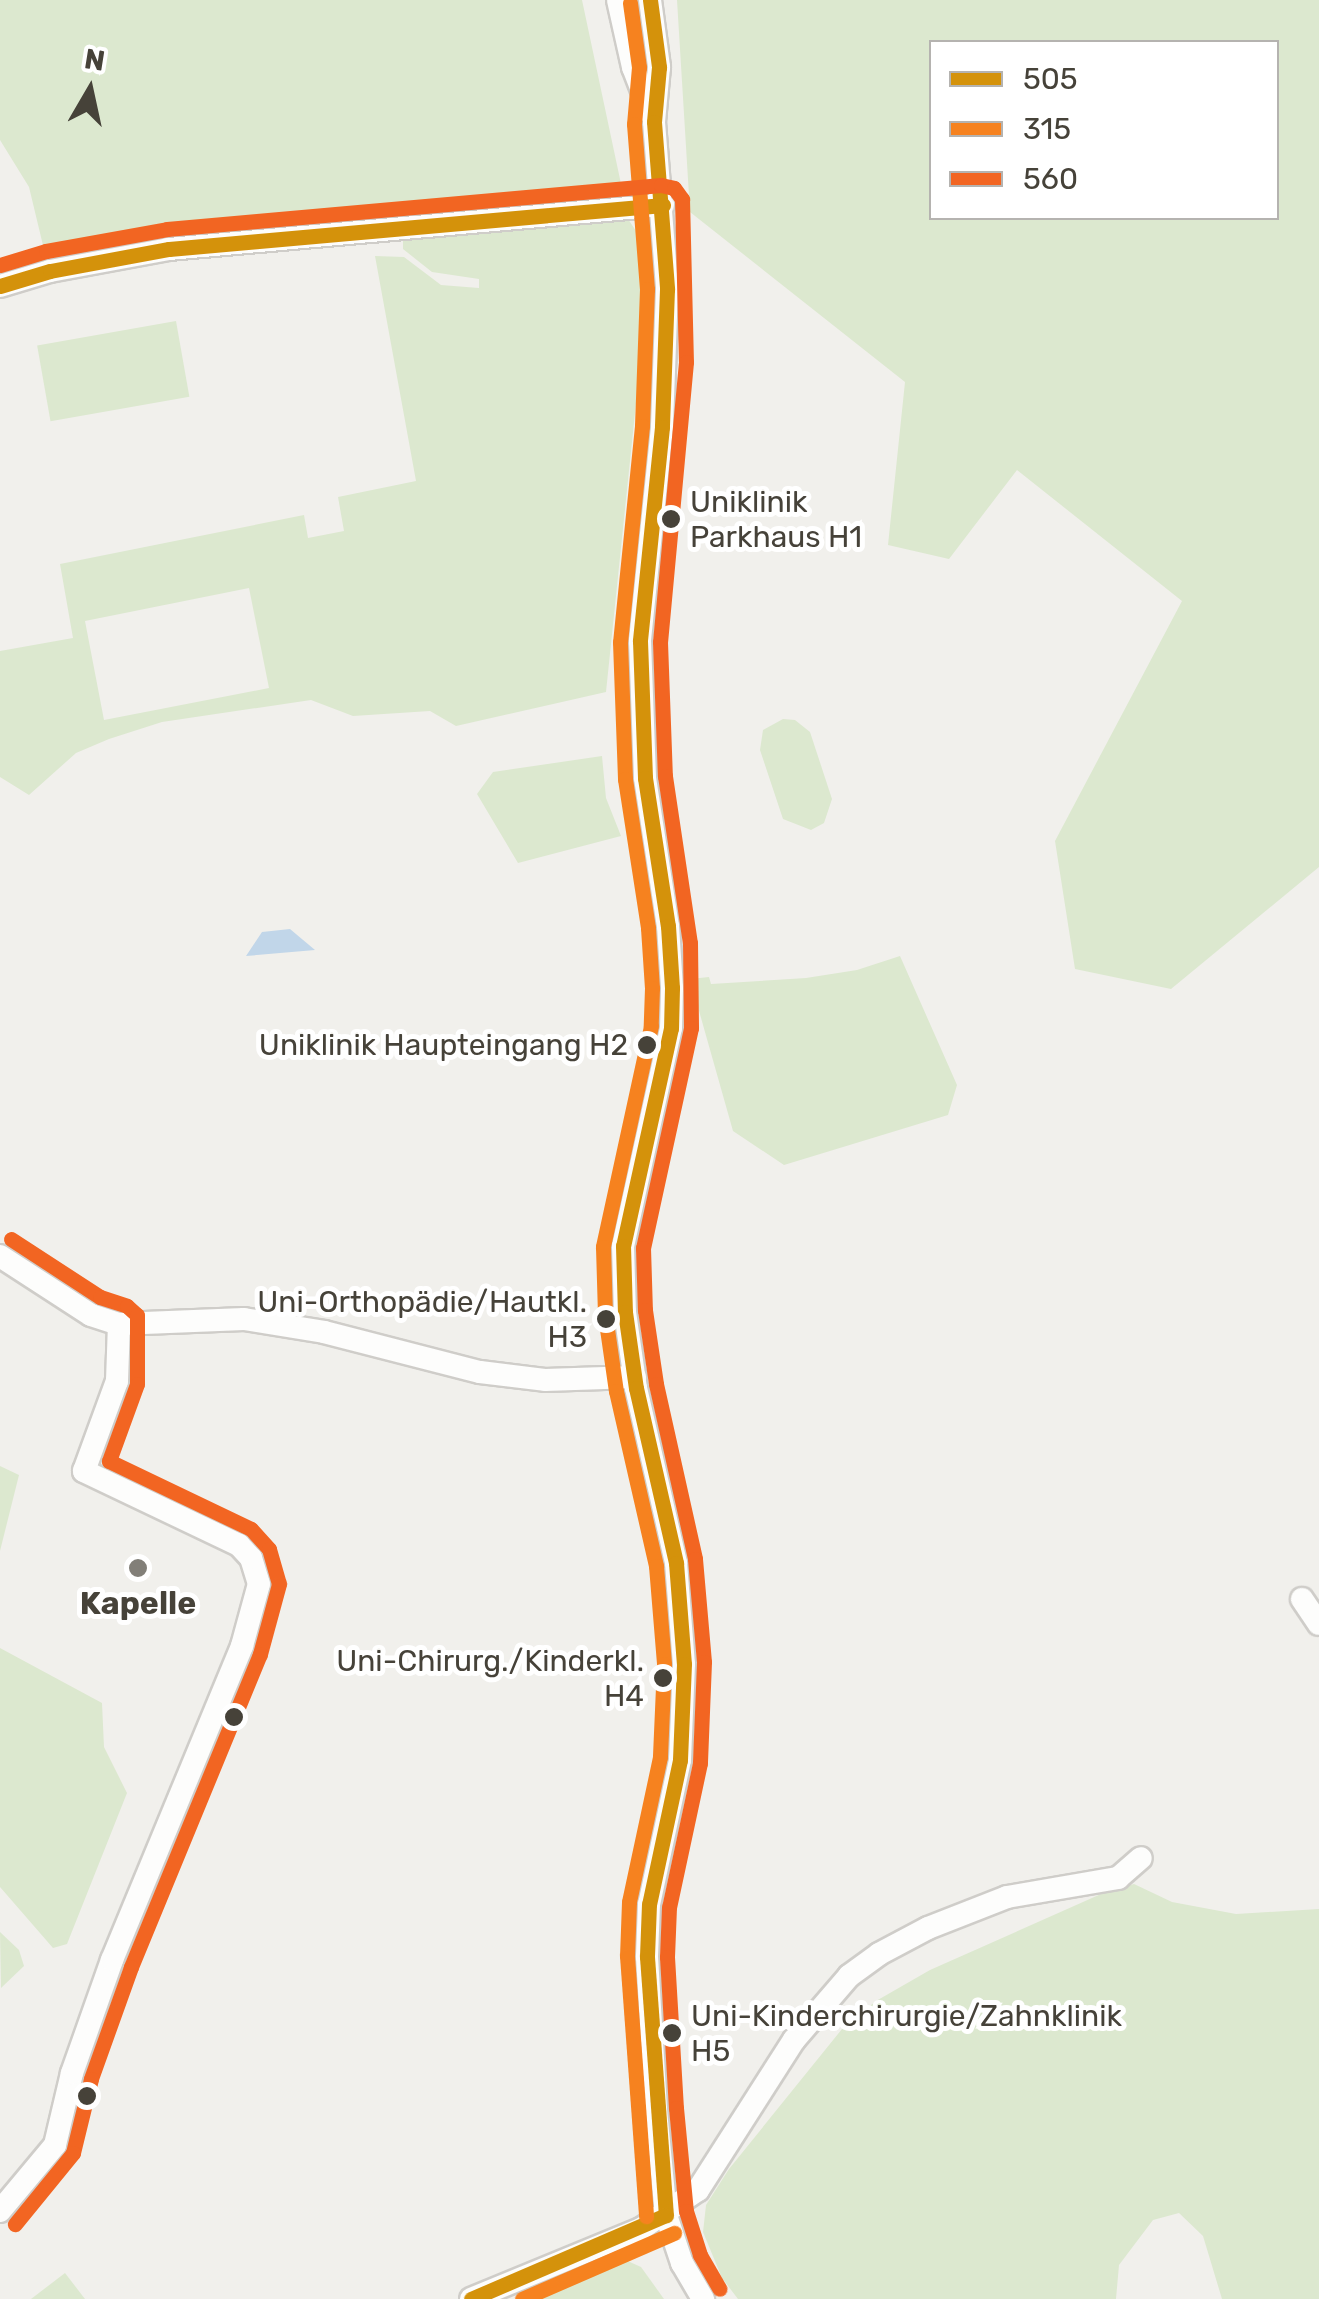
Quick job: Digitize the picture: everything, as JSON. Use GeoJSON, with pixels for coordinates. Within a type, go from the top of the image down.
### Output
{"type":"FeatureCollection","features":[{"type":"Feature","properties":{"kind":"street"},"geometry":{"type":"LineString","coordinates":[[618,0],[633,67],[654,122]]}},
{"type":"Feature","properties":{"kind":"street"},"geometry":{"type":"LineString","coordinates":[[650,0],[659,67],[654,122],[663,205],[666,360],[640,641],[645,778],[668,926],[672,988],[671,1028],[624,1227],[625,1312],[634,1377],[676,1563],[684,1664],[680,1760],[649,1904],[646,1957],[666,2215],[682,2263],[703,2299]]}},
{"type":"Feature","properties":{"kind":"street"},"geometry":{"type":"LineString","coordinates":[[0,286],[93,261],[169,249],[663,205]]}},
{"type":"Feature","properties":{"kind":"street"},"geometry":{"type":"LineString","coordinates":[[0,1256],[92,1315],[118,1324],[244,1320],[324,1332],[480,1372],[546,1380],[634,1377]]}},
{"type":"Feature","properties":{"kind":"street"},"geometry":{"type":"LineString","coordinates":[[0,2211],[55,2145],[72,2073],[112,1960],[255,1610],[259,1584],[251,1558],[240,1545],[84,1470],[117,1381],[118,1324]]}},
{"type":"Feature","properties":{"kind":"street"},"geometry":{"type":"LineString","coordinates":[[1302,1599],[1319,1624]]}},
{"type":"Feature","properties":{"kind":"street"},"geometry":{"type":"LineString","coordinates":[[471,2299],[666,2215],[698,2190],[794,2040],[849,1976],[928,1928],[1007,1897],[1118,1878],[1141,1858]]}},
{"type":"Feature","properties":{"kind":"green space"},"geometry":{"type":"Polygon","coordinates":[[[0,0],[582,0],[624,198],[47,262],[29,187],[0,140],[0,0]]]}},
{"type":"Feature","properties":{"kind":"green space"},"geometry":{"type":"Polygon","coordinates":[[[677,0],[1319,0],[1319,867],[1171,989],[1075,969],[1055,841],[1182,601],[1017,470],[949,559],[888,545],[905,382],[690,212],[677,0]]]}},
{"type":"Feature","properties":{"kind":"green space"},"geometry":{"type":"Polygon","coordinates":[[[628,219],[640,237],[643,336],[606,692],[456,726],[430,711],[353,716],[311,700],[162,722],[109,739],[76,753],[29,795],[0,777],[0,651],[73,638],[60,564],[304,515],[308,538],[344,531],[338,497],[416,481],[375,256],[404,257],[441,285],[479,288],[479,279],[432,272],[403,249],[403,236],[628,219]],[[249,588],[85,621],[104,720],[269,688],[249,588]]]}},
{"type":"Feature","properties":{"kind":"green space"},"geometry":{"type":"Polygon","coordinates":[[[176,321],[189,397],[51,421],[37,345],[176,321]]]}},
{"type":"Feature","properties":{"kind":"green space"},"geometry":{"type":"Polygon","coordinates":[[[783,719],[795,720],[810,732],[832,799],[824,823],[811,830],[783,819],[760,750],[763,730],[783,719]]]}},
{"type":"Feature","properties":{"kind":"green space"},"geometry":{"type":"Polygon","coordinates":[[[602,756],[606,798],[621,836],[518,863],[477,794],[493,772],[602,756]]]}},
{"type":"Feature","properties":{"kind":"green space"},"geometry":{"type":"Polygon","coordinates":[[[900,956],[957,1085],[948,1115],[784,1165],[733,1131],[690,979],[709,977],[711,984],[806,978],[857,970],[900,956]]]}},
{"type":"Feature","properties":{"kind":"green space"},"geometry":{"type":"Polygon","coordinates":[[[0,1466],[19,1475],[0,1551],[0,1466]]]}},
{"type":"Feature","properties":{"kind":"green space"},"geometry":{"type":"Polygon","coordinates":[[[0,1648],[102,1703],[104,1747],[127,1793],[67,1944],[53,1948],[0,1887],[0,1648]]]}},
{"type":"Feature","properties":{"kind":"green space"},"geometry":{"type":"Polygon","coordinates":[[[1134,1884],[1172,1902],[1236,1914],[1319,1909],[1319,2299],[1222,2299],[1203,2236],[1179,2213],[1153,2220],[1119,2265],[1116,2299],[738,2299],[722,2278],[703,2232],[706,2205],[729,2169],[842,2029],[876,2001],[930,1970],[1101,1894],[1134,1884]]]}},
{"type":"Feature","properties":{"kind":"green space"},"geometry":{"type":"Polygon","coordinates":[[[0,1932],[19,1950],[24,1966],[1,1988],[0,1932]]]}},
{"type":"Feature","properties":{"kind":"green space"},"geometry":{"type":"Polygon","coordinates":[[[621,2258],[641,2267],[664,2299],[523,2299],[621,2258]]]}},
{"type":"Feature","properties":{"kind":"green space"},"geometry":{"type":"Polygon","coordinates":[[[65,2273],[85,2299],[31,2299],[65,2273]]]}},
{"type":"Feature","properties":{"kind":"water"},"geometry":{"type":"Polygon","coordinates":[[[290,929],[315,950],[246,956],[262,932],[290,929]]]}},
{"type":"Feature","properties":{"kind":"transit line","name":"505"},"geometry":{"type":"LineString","coordinates":[[650,0],[659,67],[654,122],[667,289],[662,427],[640,641],[645,778],[668,926],[672,988],[671,1028],[623,1246],[625,1312],[636,1388],[676,1563],[684,1664],[680,1760],[649,1904],[647,1957],[666,2215]]}},
{"type":"Feature","properties":{"kind":"transit line","name":"315"},"geometry":{"type":"LineString","coordinates":[[630,3],[639,67],[634,124],[647,289],[642,426],[620,642],[625,779],[648,928],[652,988],[651,1026],[603,1247],[605,1315],[616,1391],[656,1566],[664,1664],[660,1757],[629,1902],[627,1956],[646,2216]]}},
{"type":"Feature","properties":{"kind":"transit line","name":"560"},"geometry":{"type":"LineString","coordinates":[[0,265],[46,251],[167,229],[661,185],[674,188],[682,199],[686,362],[660,642],[665,776],[690,943],[691,1028],[643,1248],[645,1310],[656,1384],[695,1559],[704,1662],[700,1763],[669,1907],[667,1957],[676,2108],[686,2211],[700,2255],[720,2289]]}},
{"type":"Feature","properties":{"kind":"transit line","name":"505"},"geometry":{"type":"LineString","coordinates":[[0,286],[50,271],[169,249],[663,205]]}},
{"type":"Feature","properties":{"kind":"transit line","name":"560"},"geometry":{"type":"LineString","coordinates":[[11,1239],[100,1297],[127,1306],[137,1315],[137,1384],[109,1461],[251,1529],[269,1549],[279,1584],[260,1654],[131,1967],[91,2079],[73,2153],[15,2224]]}},
{"type":"Feature","properties":{"kind":"transit line","name":"505"},"geometry":{"type":"LineString","coordinates":[[471,2299],[666,2215]]}},
{"type":"Feature","properties":{"kind":"transit line","name":"315"},"geometry":{"type":"LineString","coordinates":[[522,2299],[674,2233]]}},
{"type":"Feature","properties":{"kind":"place","name":"Uniklinik Parkhaus H1"},"geometry":{"type":"Point","coordinates":[671,519]}},
{"type":"Feature","properties":{"kind":"place","name":"Uniklinik Haupteingang H2"},"geometry":{"type":"Point","coordinates":[647,1045]}},
{"type":"Feature","properties":{"kind":"place","name":"Uni-Orthopädie/Hautkl. H3"},"geometry":{"type":"Point","coordinates":[606,1319]}},
{"type":"Feature","properties":{"kind":"place","name":"Kapelle"},"geometry":{"type":"Point","coordinates":[138,1568]}},
{"type":"Feature","properties":{"kind":"place","name":"Uni-Chirurg./Kinderkl. H4"},"geometry":{"type":"Point","coordinates":[663,1678]}},
{"type":"Feature","properties":{"kind":"place","name":"Uni-Kinderchirurgie/Zahnklinik H5"},"geometry":{"type":"Point","coordinates":[672,2033]}}]}
